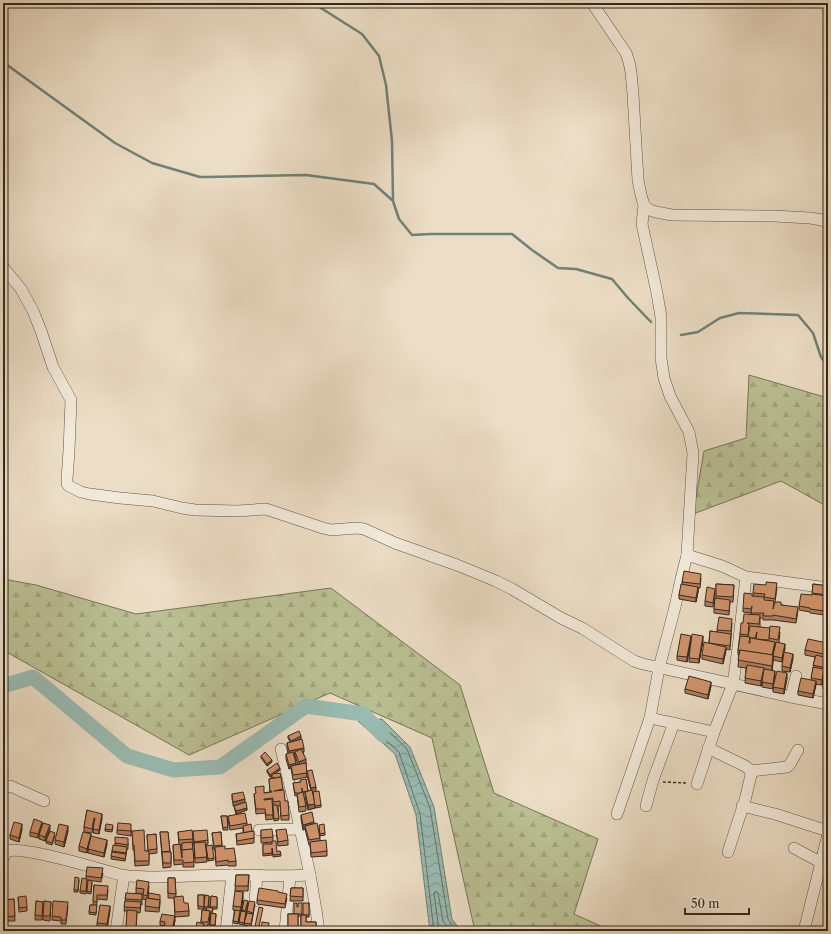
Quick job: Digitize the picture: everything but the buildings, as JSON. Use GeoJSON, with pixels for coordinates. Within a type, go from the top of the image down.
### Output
{"type":"FeatureCollection","features":[{"type":"Feature","properties":{"kind":"street"},"geometry":{"type":"LineString","coordinates":[[592,3],[626,53],[629,62],[633,94],[638,180],[644,205],[642,224],[661,317],[661,358],[664,378],[670,396],[689,432],[693,453],[687,555],[659,668],[650,718],[617,814]]}},
{"type":"Feature","properties":{"kind":"street"},"geometry":{"type":"LineString","coordinates":[[644,205],[653,212],[672,215],[774,216],[810,218],[822,220],[828,223]]}},
{"type":"Feature","properties":{"kind":"street"},"geometry":{"type":"LineString","coordinates":[[3,267],[21,289],[33,311],[53,367],[71,400],[67,479],[67,484],[69,486],[81,492],[90,494],[152,501],[195,510],[238,511],[266,509],[331,530],[357,528],[364,530],[496,581],[561,618],[582,628],[634,661],[649,666],[828,704]]}},
{"type":"Feature","properties":{"kind":"street"},"geometry":{"type":"LineString","coordinates":[[687,555],[722,566],[746,577],[828,588]]}},
{"type":"Feature","properties":{"kind":"street"},"geometry":{"type":"LineString","coordinates":[[697,784],[708,748],[733,684],[746,577]]}},
{"type":"Feature","properties":{"kind":"street"},"geometry":{"type":"LineString","coordinates":[[791,697],[796,676]]}},
{"type":"Feature","properties":{"kind":"street"},"geometry":{"type":"LineString","coordinates":[[650,718],[714,732]]}},
{"type":"Feature","properties":{"kind":"street"},"geometry":{"type":"LineString","coordinates":[[646,806],[653,780],[674,723]]}},
{"type":"Feature","properties":{"kind":"street"},"geometry":{"type":"LineString","coordinates":[[708,748],[749,768],[751,771]]}},
{"type":"Feature","properties":{"kind":"street"},"geometry":{"type":"LineString","coordinates":[[281,749],[310,875],[319,931]]}},
{"type":"Feature","properties":{"kind":"street"},"geometry":{"type":"LineString","coordinates":[[751,771],[787,767],[798,750]]}},
{"type":"Feature","properties":{"kind":"street"},"geometry":{"type":"LineString","coordinates":[[728,852],[751,771]]}},
{"type":"Feature","properties":{"kind":"street"},"geometry":{"type":"LineString","coordinates":[[3,789],[6,786],[10,786],[44,801]]}},
{"type":"Feature","properties":{"kind":"street"},"geometry":{"type":"LineString","coordinates":[[742,806],[828,831]]}},
{"type":"Feature","properties":{"kind":"street"},"geometry":{"type":"LineString","coordinates":[[259,830],[300,829]]}},
{"type":"Feature","properties":{"kind":"street"},"geometry":{"type":"LineString","coordinates":[[804,931],[824,863],[828,834]]}},
{"type":"Feature","properties":{"kind":"street"},"geometry":{"type":"LineString","coordinates":[[794,848],[824,863]]}},
{"type":"Feature","properties":{"kind":"street"},"geometry":{"type":"LineString","coordinates":[[4,855],[11,851],[38,854],[81,863],[124,875],[169,877],[257,875],[290,877],[310,875]]}},
{"type":"Feature","properties":{"kind":"street"},"geometry":{"type":"LineString","coordinates":[[116,931],[124,875]]}},
{"type":"Feature","properties":{"kind":"street"},"geometry":{"type":"LineString","coordinates":[[226,931],[232,875]]}},
{"type":"Feature","properties":{"kind":"street"},"geometry":{"type":"LineString","coordinates":[[255,901],[257,875]]}},
{"type":"Feature","properties":{"kind":"street"},"geometry":{"type":"LineString","coordinates":[[285,931],[290,877]]}},
{"type":"Feature","properties":{"kind":"green space"},"geometry":{"type":"Polygon","coordinates":[[[749,375],[828,398],[828,507],[781,481],[693,514],[704,451],[746,438],[749,375]]]}},
{"type":"Feature","properties":{"kind":"green space"},"geometry":{"type":"Polygon","coordinates":[[[3,579],[36,585],[136,614],[331,588],[460,685],[494,793],[598,839],[574,914],[612,931],[480,931],[474,927],[432,738],[330,693],[189,755],[3,650],[3,579]]]}},
{"type":"Feature","properties":{"kind":"water"},"geometry":{"type":"Polygon","coordinates":[[[382,719],[410,747],[434,807],[452,919],[461,931],[430,931],[416,815],[395,754],[358,721],[382,719]]]}},
{"type":"Feature","properties":{"kind":"waterway"},"geometry":{"type":"LineString","coordinates":[[313,3],[362,34],[379,56],[386,85],[392,141],[393,201],[399,219],[412,235],[512,234],[558,268],[576,269],[612,279],[651,322]]}},
{"type":"Feature","properties":{"kind":"waterway"},"geometry":{"type":"LineString","coordinates":[[3,62],[115,143],[152,163],[200,177],[306,175],[374,184],[392,200]]}},
{"type":"Feature","properties":{"kind":"waterway"},"geometry":{"type":"LineString","coordinates":[[681,335],[698,332],[720,318],[739,313],[798,315],[813,333],[821,357],[828,367]]}},
{"type":"Feature","properties":{"kind":"waterway"},"geometry":{"type":"LineString","coordinates":[[3,686],[33,677],[127,756],[174,770],[220,767],[306,706],[363,714],[383,735]]}}]}
